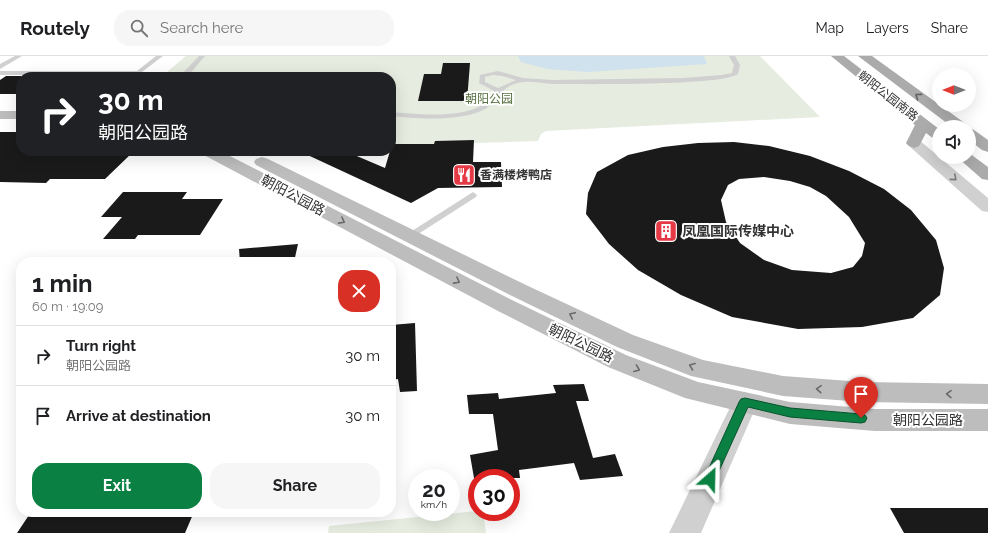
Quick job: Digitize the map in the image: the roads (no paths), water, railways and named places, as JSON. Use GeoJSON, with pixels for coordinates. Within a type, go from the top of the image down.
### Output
{"type":"FeatureCollection","features":[{"type":"Feature","properties":{"kind":"main road","name":"朝阳公园南路"},"geometry":{"type":"LineString","coordinates":[[837,56],[932,130]]}},
{"type":"Feature","properties":{"kind":"main road","name":"朝阳公园南路"},"geometry":{"type":"LineString","coordinates":[[864,56],[951,120]]}},
{"type":"Feature","properties":{"kind":"main road"},"geometry":{"type":"LineString","coordinates":[[0,108],[16,108]]}},
{"type":"Feature","properties":{"kind":"main road"},"geometry":{"type":"LineString","coordinates":[[0,115],[16,115]]}},
{"type":"Feature","properties":{"kind":"main road"},"geometry":{"type":"LineString","coordinates":[[914,143],[924,124]]}},
{"type":"Feature","properties":{"kind":"main road"},"geometry":{"type":"LineString","coordinates":[[976,138],[988,147]]}},
{"type":"Feature","properties":{"kind":"main road","name":"朝阳公园路"},"geometry":{"type":"LineString","coordinates":[[218,156],[506,306],[618,361],[694,391],[790,413],[875,420],[988,420]]}},
{"type":"Feature","properties":{"kind":"main road","name":"朝阳公园路"},"geometry":{"type":"LineString","coordinates":[[249,156],[625,341],[700,369],[783,386],[863,392],[988,394]]}},
{"type":"Feature","properties":{"kind":"main road"},"geometry":{"type":"LineString","coordinates":[[975,164],[988,175]]}},
{"type":"Feature","properties":{"kind":"street"},"geometry":{"type":"LineString","coordinates":[[914,143],[988,207]]}},
{"type":"Feature","properties":{"kind":"street"},"geometry":{"type":"LineString","coordinates":[[685,533],[745,402]]}},
{"type":"Feature","properties":{"kind":"lane"},"geometry":{"type":"LineString","coordinates":[[0,67],[19,56]]}},
{"type":"Feature","properties":{"kind":"lane"},"geometry":{"type":"LineString","coordinates":[[139,72],[160,56]]}},
{"type":"Feature","properties":{"kind":"lane"},"geometry":{"type":"LineString","coordinates":[[186,72],[202,56]]}},
{"type":"Feature","properties":{"kind":"lane"},"geometry":{"type":"LineString","coordinates":[[396,114],[419,116],[453,115],[484,106],[498,90],[506,84],[523,80],[642,81],[722,78],[735,74],[737,65],[732,56]]}},
{"type":"Feature","properties":{"kind":"lane"},"geometry":{"type":"LineString","coordinates":[[0,73],[16,73]]}},
{"type":"Feature","properties":{"kind":"lane"},"geometry":{"type":"LineString","coordinates":[[498,90],[482,83],[482,76],[491,73],[501,73],[523,80]]}},
{"type":"Feature","properties":{"kind":"lane"},"geometry":{"type":"LineString","coordinates":[[409,236],[473,195]]}},
{"type":"Feature","properties":{"kind":"water"},"geometry":{"type":"Polygon","coordinates":[[[518,56],[704,56],[707,64],[588,72],[547,69],[521,62],[518,56]]]}},
{"type":"Feature","properties":{"kind":"place","name":"香满楼烤鸭店"},"geometry":{"type":"Point","coordinates":[464,175]}},
{"type":"Feature","properties":{"kind":"place","name":"凤凰国际传媒中心"},"geometry":{"type":"Point","coordinates":[666,231]}},
{"type":"Feature","properties":{"kind":"park label","name":"朝阳公园"},"geometry":{"type":"Point","coordinates":[489,99]}}]}
